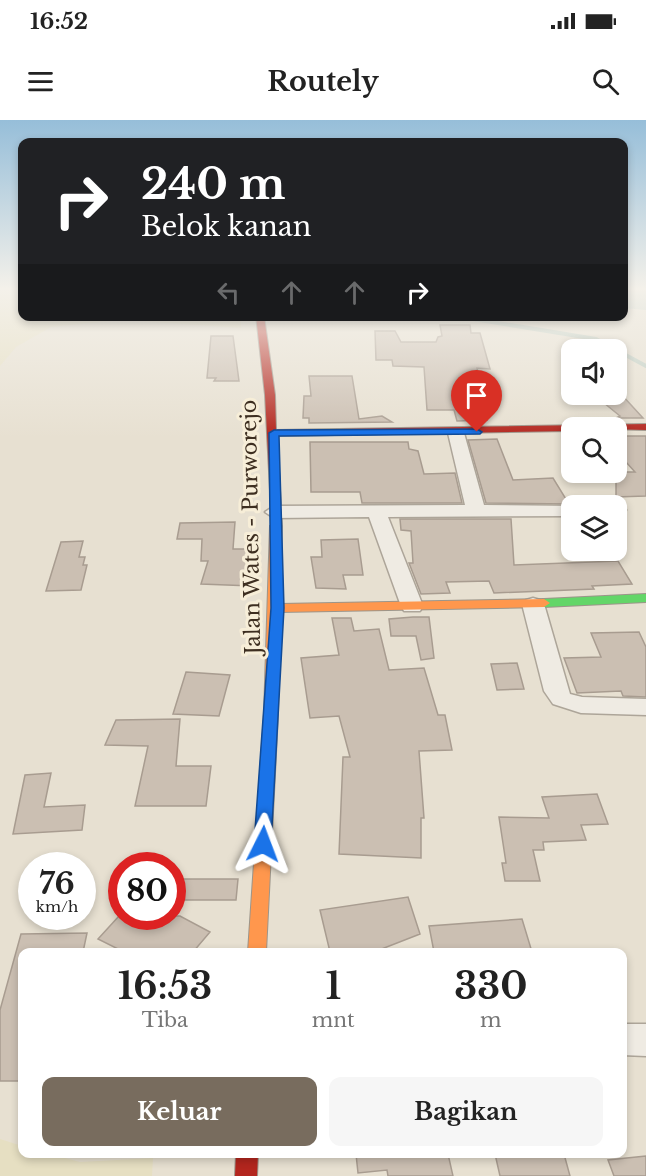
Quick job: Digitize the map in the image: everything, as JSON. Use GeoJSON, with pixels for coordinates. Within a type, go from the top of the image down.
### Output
{"type":"FeatureCollection","features":[{"type":"Feature","properties":{"kind":"main road","name":"Jalan Wates - Purworejo"},"geometry":{"type":"LineString","coordinates":[[257,948],[277,608],[274,433],[263,339]]}},
{"type":"Feature","properties":{"kind":"main road"},"geometry":{"type":"LineString","coordinates":[[274,433],[456,433],[646,427]]}},
{"type":"Feature","properties":{"kind":"main road"},"geometry":{"type":"LineString","coordinates":[[277,608],[533,604],[646,598]]}},
{"type":"Feature","properties":{"kind":"main road"},"geometry":{"type":"LineString","coordinates":[[246,1176],[247,1158]]}},
{"type":"Feature","properties":{"kind":"street"},"geometry":{"type":"LineString","coordinates":[[456,433],[476,511]]}},
{"type":"Feature","properties":{"kind":"street"},"geometry":{"type":"LineString","coordinates":[[274,512],[561,510]]}},
{"type":"Feature","properties":{"kind":"street"},"geometry":{"type":"LineString","coordinates":[[377,513],[412,606]]}},
{"type":"Feature","properties":{"kind":"street"},"geometry":{"type":"LineString","coordinates":[[533,604],[556,691],[561,699],[581,705],[646,708]]}},
{"type":"Feature","properties":{"kind":"street"},"geometry":{"type":"LineString","coordinates":[[627,1039],[646,1040]]}},
{"type":"Feature","properties":{"kind":"shaded area"},"geometry":{"type":"Polygon","coordinates":[[[0,339],[30,339],[16,347],[0,366],[0,339]]]}},
{"type":"Feature","properties":{"kind":"shaded area"},"geometry":{"type":"Polygon","coordinates":[[[0,1139],[18,1145],[18,1158],[65,1158],[80,1162],[153,1158],[152,1176],[0,1176],[0,1139]]]}},
{"type":"Feature","properties":{"kind":"building"},"geometry":{"type":"Polygon","coordinates":[[[211,339],[233,339],[239,381],[214,381],[216,378],[207,378],[211,339]]]}},
{"type":"Feature","properties":{"kind":"building"},"geometry":{"type":"Polygon","coordinates":[[[375,339],[436,342],[437,339],[482,339],[490,369],[477,368],[487,420],[457,421],[454,410],[427,410],[424,367],[393,366],[392,360],[376,360],[375,339]]]}},
{"type":"Feature","properties":{"kind":"building"},"geometry":{"type":"Polygon","coordinates":[[[309,376],[352,376],[359,419],[382,416],[392,422],[309,423],[309,418],[303,418],[304,396],[311,396],[309,376]]]}},
{"type":"Feature","properties":{"kind":"building"},"geometry":{"type":"Polygon","coordinates":[[[627,401],[643,418],[618,417],[620,416],[606,405],[627,405],[627,401]]]}},
{"type":"Feature","properties":{"kind":"building"},"geometry":{"type":"Polygon","coordinates":[[[627,436],[646,436],[646,496],[616,495],[616,483],[627,483],[627,472],[635,472],[627,463],[627,436]]]}},
{"type":"Feature","properties":{"kind":"building"},"geometry":{"type":"Polygon","coordinates":[[[497,439],[513,480],[553,478],[563,495],[561,495],[561,504],[486,503],[468,440],[497,439]]]}},
{"type":"Feature","properties":{"kind":"building"},"geometry":{"type":"Polygon","coordinates":[[[310,442],[408,442],[409,449],[418,451],[424,474],[455,473],[462,503],[362,503],[360,492],[311,492],[310,442]]]}},
{"type":"Feature","properties":{"kind":"building"},"geometry":{"type":"Polygon","coordinates":[[[400,519],[511,519],[514,565],[618,561],[632,584],[592,586],[594,589],[494,593],[489,581],[446,582],[450,593],[421,594],[409,563],[413,563],[411,531],[401,530],[400,519]]]}},
{"type":"Feature","properties":{"kind":"building"},"geometry":{"type":"Polygon","coordinates":[[[235,522],[233,549],[252,549],[252,586],[201,584],[208,561],[201,561],[202,539],[177,539],[180,523],[235,522]]]}},
{"type":"Feature","properties":{"kind":"building"},"geometry":{"type":"Polygon","coordinates":[[[358,539],[363,575],[343,575],[346,589],[316,588],[311,557],[322,557],[321,540],[358,539]]]}},
{"type":"Feature","properties":{"kind":"building"},"geometry":{"type":"Polygon","coordinates":[[[83,541],[79,557],[85,557],[83,565],[87,565],[81,590],[46,591],[61,542],[83,541]]]}},
{"type":"Feature","properties":{"kind":"building"},"geometry":{"type":"Polygon","coordinates":[[[429,617],[434,658],[421,660],[416,636],[391,636],[389,619],[429,617]]]}},
{"type":"Feature","properties":{"kind":"building"},"geometry":{"type":"Polygon","coordinates":[[[332,618],[351,618],[354,631],[379,629],[389,670],[424,668],[438,715],[445,715],[452,750],[419,751],[424,818],[421,818],[421,858],[339,854],[343,757],[350,757],[339,716],[310,718],[301,658],[339,655],[332,618]]]}},
{"type":"Feature","properties":{"kind":"building"},"geometry":{"type":"Polygon","coordinates":[[[639,632],[646,647],[646,697],[623,696],[621,691],[577,693],[564,658],[601,657],[591,633],[639,632]]]}},
{"type":"Feature","properties":{"kind":"building"},"geometry":{"type":"Polygon","coordinates":[[[517,663],[524,689],[497,690],[491,664],[517,663]]]}},
{"type":"Feature","properties":{"kind":"building"},"geometry":{"type":"Polygon","coordinates":[[[186,672],[230,675],[219,716],[173,714],[186,672]]]}},
{"type":"Feature","properties":{"kind":"building"},"geometry":{"type":"Polygon","coordinates":[[[180,719],[176,766],[211,766],[206,806],[135,806],[148,746],[105,745],[116,720],[180,719]]]}},
{"type":"Feature","properties":{"kind":"building"},"geometry":{"type":"Polygon","coordinates":[[[51,773],[44,807],[85,805],[82,830],[13,834],[25,775],[51,773]]]}},
{"type":"Feature","properties":{"kind":"building"},"geometry":{"type":"Polygon","coordinates":[[[597,794],[608,824],[581,825],[586,840],[543,842],[544,850],[533,850],[540,881],[505,881],[502,863],[506,863],[499,817],[549,818],[542,797],[597,794]]]}},
{"type":"Feature","properties":{"kind":"building"},"geometry":{"type":"Polygon","coordinates":[[[186,879],[238,879],[236,900],[186,900],[186,879]]]}},
{"type":"Feature","properties":{"kind":"building"},"geometry":{"type":"Polygon","coordinates":[[[408,897],[420,934],[384,948],[329,948],[320,910],[408,897]]]}},
{"type":"Feature","properties":{"kind":"building"},"geometry":{"type":"Polygon","coordinates":[[[186,919],[210,932],[196,948],[116,948],[98,939],[108,928],[108,930],[186,930],[186,919]]]}},
{"type":"Feature","properties":{"kind":"building"},"geometry":{"type":"Polygon","coordinates":[[[522,919],[531,948],[433,948],[429,926],[522,919]]]}},
{"type":"Feature","properties":{"kind":"building"},"geometry":{"type":"Polygon","coordinates":[[[87,933],[84,948],[18,948],[18,1081],[0,1081],[0,1010],[21,934],[87,933]]]}},
{"type":"Feature","properties":{"kind":"building"},"geometry":{"type":"Polygon","coordinates":[[[646,1156],[646,1176],[614,1176],[608,1160],[646,1156]]]}},
{"type":"Feature","properties":{"kind":"building"},"geometry":{"type":"Polygon","coordinates":[[[356,1158],[449,1158],[453,1176],[388,1176],[387,1170],[358,1173],[356,1158]]]}},
{"type":"Feature","properties":{"kind":"building"},"geometry":{"type":"Polygon","coordinates":[[[496,1158],[565,1158],[570,1176],[500,1176],[496,1158]]]}},
{"type":"Feature","properties":{"kind":"waterway"},"geometry":{"type":"LineString","coordinates":[[597,339],[646,366]]}},
{"type":"Feature","properties":{"kind":"traffic: fast"},"geometry":{"type":"LineString","coordinates":[[544,603],[646,598]]}},
{"type":"Feature","properties":{"kind":"traffic: slow"},"geometry":{"type":"LineString","coordinates":[[257,948],[271,714],[276,526]]}},
{"type":"Feature","properties":{"kind":"traffic: slow"},"geometry":{"type":"LineString","coordinates":[[277,608],[544,603]]}},
{"type":"Feature","properties":{"kind":"traffic: jam"},"geometry":{"type":"LineString","coordinates":[[263,339],[270,395],[276,526]]}},
{"type":"Feature","properties":{"kind":"traffic: jam"},"geometry":{"type":"LineString","coordinates":[[274,433],[646,427]]}},
{"type":"Feature","properties":{"kind":"traffic: jam"},"geometry":{"type":"LineString","coordinates":[[246,1176],[247,1158]]}},
{"type":"Feature","properties":{"kind":"route"},"geometry":{"type":"LineString","coordinates":[[263,844],[277,608],[274,433],[477,432]]}}]}
